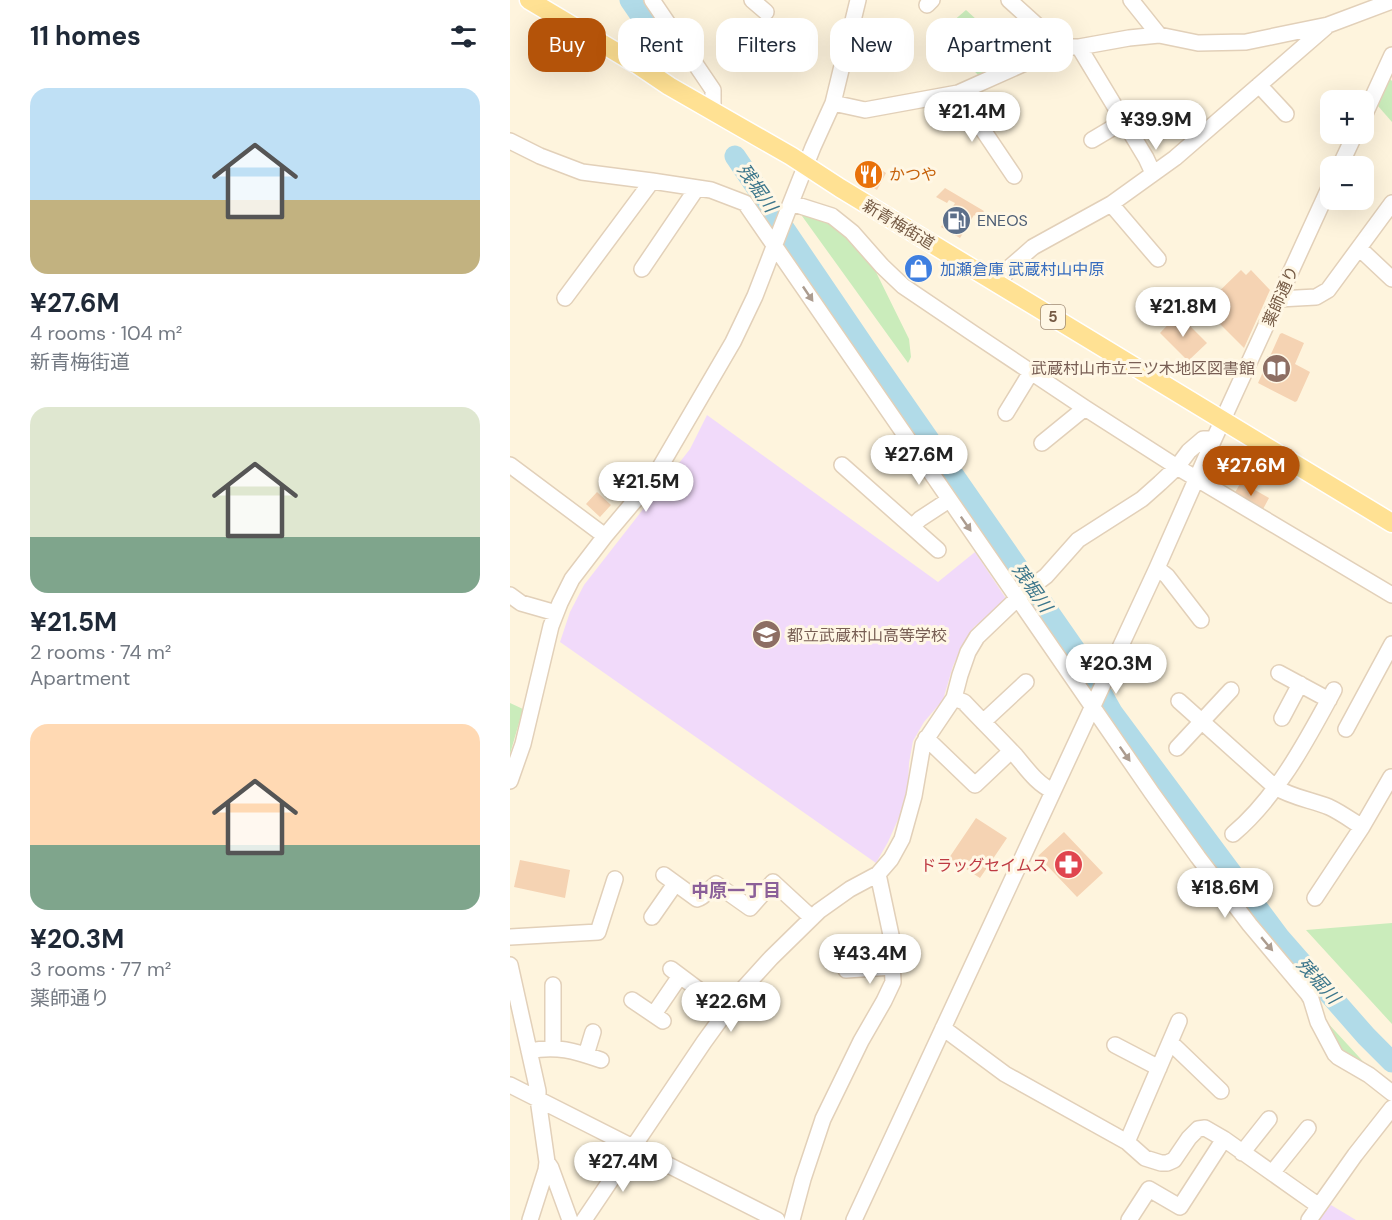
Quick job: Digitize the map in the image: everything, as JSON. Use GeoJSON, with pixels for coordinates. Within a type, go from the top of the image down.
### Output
{"type":"FeatureCollection","features":[{"type":"Feature","properties":{"kind":"main road","name":"新青梅街道"},"geometry":{"type":"LineString","coordinates":[[530,0],[1392,523]]}},
{"type":"Feature","properties":{"kind":"street"},"geometry":{"type":"LineString","coordinates":[[652,0],[713,90],[713,111]]}},
{"type":"Feature","properties":{"kind":"street"},"geometry":{"type":"LineString","coordinates":[[752,0],[766,12]]}},
{"type":"Feature","properties":{"kind":"street"},"geometry":{"type":"LineString","coordinates":[[510,781],[527,732],[551,626],[572,579],[653,479],[728,351],[755,296],[790,204],[833,103],[858,0]]}},
{"type":"Feature","properties":{"kind":"street"},"geometry":{"type":"LineString","coordinates":[[1009,0],[1029,18]]}},
{"type":"Feature","properties":{"kind":"street"},"geometry":{"type":"LineString","coordinates":[[1131,0],[1159,35]]}},
{"type":"Feature","properties":{"kind":"street"},"geometry":{"type":"LineString","coordinates":[[1073,47],[1159,35],[1198,43],[1246,42],[1328,25],[1392,1]]}},
{"type":"Feature","properties":{"kind":"street"},"geometry":{"type":"LineString","coordinates":[[999,284],[1010,268],[1033,247],[1111,204],[1175,158],[1328,25]]}},
{"type":"Feature","properties":{"kind":"street"},"geometry":{"type":"LineString","coordinates":[[1079,47],[1153,172]]}},
{"type":"Feature","properties":{"kind":"street"},"geometry":{"type":"LineString","coordinates":[[1374,94],[1392,55]]}},
{"type":"Feature","properties":{"kind":"street"},"geometry":{"type":"LineString","coordinates":[[833,103],[865,110],[958,93],[1005,72]]}},
{"type":"Feature","properties":{"kind":"street"},"geometry":{"type":"LineString","coordinates":[[1259,85],[1286,114]]}},
{"type":"Feature","properties":{"kind":"street"},"geometry":{"type":"LineString","coordinates":[[958,93],[1014,176]]}},
{"type":"Feature","properties":{"kind":"street"},"geometry":{"type":"LineString","coordinates":[[1092,140],[1124,121]]}},
{"type":"Feature","properties":{"kind":"street"},"geometry":{"type":"LineString","coordinates":[[510,141],[540,156],[582,172],[711,190],[745,203],[776,244],[949,501],[1019,596],[1198,857],[1250,925],[1308,994],[1318,1022],[1338,1057],[1370,1075],[1392,1093]]}},
{"type":"Feature","properties":{"kind":"street"},"geometry":{"type":"LineString","coordinates":[[565,298],[652,181]]}},
{"type":"Feature","properties":{"kind":"street"},"geometry":{"type":"LineString","coordinates":[[642,269],[697,188]]}},
{"type":"Feature","properties":{"kind":"street"},"geometry":{"type":"LineString","coordinates":[[1279,299],[1316,297],[1328,290],[1392,203]]}},
{"type":"Feature","properties":{"kind":"street"},"geometry":{"type":"LineString","coordinates":[[790,204],[832,216],[852,232],[903,286],[1177,467],[1392,596]]}},
{"type":"Feature","properties":{"kind":"street"},"geometry":{"type":"LineString","coordinates":[[1111,204],[1158,259]]}},
{"type":"Feature","properties":{"kind":"street","name":"薬師通り"},"geometry":{"type":"LineString","coordinates":[[854,1220],[1157,568],[1320,208]]}},
{"type":"Feature","properties":{"kind":"street"},"geometry":{"type":"LineString","coordinates":[[1359,248],[1392,279]]}},
{"type":"Feature","properties":{"kind":"street"},"geometry":{"type":"LineString","coordinates":[[1006,413],[1031,372]]}},
{"type":"Feature","properties":{"kind":"street"},"geometry":{"type":"LineString","coordinates":[[1042,443],[1085,408]]}},
{"type":"Feature","properties":{"kind":"street"},"geometry":{"type":"LineString","coordinates":[[584,1220],[741,991],[819,911],[850,889],[878,874],[891,859],[902,839],[916,786],[921,750],[926,738],[954,698],[968,652],[977,637],[1019,596],[1042,579],[1078,540],[1142,499],[1161,483],[1189,451],[1203,439],[1214,439]]}},
{"type":"Feature","properties":{"kind":"street"},"geometry":{"type":"LineString","coordinates":[[510,465],[605,536]]}},
{"type":"Feature","properties":{"kind":"street"},"geometry":{"type":"LineString","coordinates":[[842,465],[938,550]]}},
{"type":"Feature","properties":{"kind":"street"},"geometry":{"type":"LineString","coordinates":[[912,526],[949,501]]}},
{"type":"Feature","properties":{"kind":"street"},"geometry":{"type":"LineString","coordinates":[[1157,568],[1167,576],[1201,620]]}},
{"type":"Feature","properties":{"kind":"street"},"geometry":{"type":"LineString","coordinates":[[510,595],[521,603],[556,613]]}},
{"type":"Feature","properties":{"kind":"street"},"geometry":{"type":"LineString","coordinates":[[1346,729],[1392,644]]}},
{"type":"Feature","properties":{"kind":"street"},"geometry":{"type":"LineString","coordinates":[[1233,834],[1253,814],[1301,751],[1332,695],[1300,684],[1279,673]]}},
{"type":"Feature","properties":{"kind":"street"},"geometry":{"type":"LineString","coordinates":[[983,722],[1026,682]]}},
{"type":"Feature","properties":{"kind":"street"},"geometry":{"type":"LineString","coordinates":[[1282,718],[1300,684]]}},
{"type":"Feature","properties":{"kind":"street"},"geometry":{"type":"LineString","coordinates":[[1177,748],[1231,690]]}},
{"type":"Feature","properties":{"kind":"street"},"geometry":{"type":"LineString","coordinates":[[954,698],[964,702],[1042,785],[1053,791]]}},
{"type":"Feature","properties":{"kind":"street"},"geometry":{"type":"LineString","coordinates":[[1179,702],[1275,787],[1283,792],[1332,808],[1362,827]]}},
{"type":"Feature","properties":{"kind":"street"},"geometry":{"type":"LineString","coordinates":[[926,738],[975,785],[1011,751]]}},
{"type":"Feature","properties":{"kind":"street"},"geometry":{"type":"LineString","coordinates":[[1315,898],[1362,827],[1392,776]]}},
{"type":"Feature","properties":{"kind":"street"},"geometry":{"type":"LineString","coordinates":[[792,1220],[823,1119],[893,982],[891,935],[878,874]]}},
{"type":"Feature","properties":{"kind":"street"},"geometry":{"type":"LineString","coordinates":[[510,937],[598,932],[615,879]]}},
{"type":"Feature","properties":{"kind":"street"},"geometry":{"type":"LineString","coordinates":[[652,917],[670,879],[697,899],[716,884],[750,908],[773,882],[812,918]]}},
{"type":"Feature","properties":{"kind":"street"},"geometry":{"type":"LineString","coordinates":[[510,965],[538,1092],[547,1162],[530,1220]]}},
{"type":"Feature","properties":{"kind":"street"},"geometry":{"type":"LineString","coordinates":[[846,970],[892,967]]}},
{"type":"Feature","properties":{"kind":"street"},"geometry":{"type":"LineString","coordinates":[[632,1000],[658,1017],[676,973],[727,1011]]}},
{"type":"Feature","properties":{"kind":"street"},"geometry":{"type":"LineString","coordinates":[[553,985],[553,1048]]}},
{"type":"Feature","properties":{"kind":"street"},"geometry":{"type":"LineString","coordinates":[[1127,1142],[1179,1021]]}},
{"type":"Feature","properties":{"kind":"street"},"geometry":{"type":"LineString","coordinates":[[942,1028],[1005,1074],[1127,1142],[1145,1158],[1161,1163],[1174,1160],[1189,1138],[1198,1129],[1205,1128],[1319,1206]]}},
{"type":"Feature","properties":{"kind":"street"},"geometry":{"type":"LineString","coordinates":[[529,1051],[565,1049],[593,1057],[593,1032]]}},
{"type":"Feature","properties":{"kind":"street"},"geometry":{"type":"LineString","coordinates":[[1170,1042],[1221,1091]]}},
{"type":"Feature","properties":{"kind":"street"},"geometry":{"type":"LineString","coordinates":[[1115,1045],[1159,1068]]}},
{"type":"Feature","properties":{"kind":"street"},"geometry":{"type":"LineString","coordinates":[[510,1085],[777,1220]]}},
{"type":"Feature","properties":{"kind":"street"},"geometry":{"type":"LineString","coordinates":[[1309,1220],[1392,1108]]}},
{"type":"Feature","properties":{"kind":"street"},"geometry":{"type":"LineString","coordinates":[[1242,1153],[1269,1119]]}},
{"type":"Feature","properties":{"kind":"street"},"geometry":{"type":"LineString","coordinates":[[1272,1173],[1308,1128]]}},
{"type":"Feature","properties":{"kind":"street"},"geometry":{"type":"LineString","coordinates":[[1129,1220],[1149,1189],[1180,1207],[1224,1139]]}},
{"type":"Feature","properties":{"kind":"street"},"geometry":{"type":"LineString","coordinates":[[547,1162],[570,1220]]}},
{"type":"Feature","properties":{"kind":"shaded area","name":"都立武蔵村山高等学校"},"geometry":{"type":"Polygon","coordinates":[[[707,415],[938,582],[975,552],[1007,600],[974,627],[953,666],[943,700],[924,722],[913,741],[908,787],[900,815],[876,863],[560,642],[570,612],[584,585],[690,449],[707,415]]]}},
{"type":"Feature","properties":{"kind":"shaded area"},"geometry":{"type":"Polygon","coordinates":[[[1331,1205],[1356,1220],[1319,1220],[1331,1205]]]}},
{"type":"Feature","properties":{"kind":"green space"},"geometry":{"type":"Polygon","coordinates":[[[966,10],[975,18],[957,18],[966,10]]]}},
{"type":"Feature","properties":{"kind":"green space"},"geometry":{"type":"Polygon","coordinates":[[[975,72],[998,72],[982,79],[975,72]]]}},
{"type":"Feature","properties":{"kind":"green space"},"geometry":{"type":"Polygon","coordinates":[[[1390,79],[1392,81],[1392,122],[1378,106],[1390,79]]]}},
{"type":"Feature","properties":{"kind":"green space"},"geometry":{"type":"Polygon","coordinates":[[[804,213],[832,224],[860,250],[875,270],[909,339],[911,357],[908,363],[802,216],[804,213]]]}},
{"type":"Feature","properties":{"kind":"green space"},"geometry":{"type":"Polygon","coordinates":[[[510,703],[523,709],[510,754],[510,703]]]}},
{"type":"Feature","properties":{"kind":"green space"},"geometry":{"type":"Polygon","coordinates":[[[1392,923],[1392,1024],[1306,930],[1392,923]]]}},
{"type":"Feature","properties":{"kind":"green space"},"geometry":{"type":"Polygon","coordinates":[[[1325,1020],[1370,1069],[1342,1056],[1325,1020]]]}},
{"type":"Feature","properties":{"kind":"building"},"geometry":{"type":"Polygon","coordinates":[[[868,161],[886,173],[877,190],[861,180],[865,173],[861,171],[868,161]]]}},
{"type":"Feature","properties":{"kind":"building"},"geometry":{"type":"Polygon","coordinates":[[[945,188],[984,211],[979,218],[974,215],[960,238],[941,227],[955,203],[949,200],[947,203],[936,197],[945,188]]]}},
{"type":"Feature","properties":{"kind":"building"},"geometry":{"type":"Polygon","coordinates":[[[1241,270],[1246,275],[1251,270],[1270,290],[1244,348],[1203,307],[1241,270]]]}},
{"type":"Feature","properties":{"kind":"building"},"geometry":{"type":"Polygon","coordinates":[[[1178,314],[1207,343],[1188,361],[1160,333],[1178,314]]]}},
{"type":"Feature","properties":{"kind":"building"},"geometry":{"type":"Polygon","coordinates":[[[1282,333],[1304,343],[1295,364],[1310,372],[1295,402],[1258,383],[1282,333]]]}},
{"type":"Feature","properties":{"kind":"building"},"geometry":{"type":"Polygon","coordinates":[[[1241,482],[1269,498],[1262,511],[1233,496],[1241,482]]]}},
{"type":"Feature","properties":{"kind":"building"},"geometry":{"type":"Polygon","coordinates":[[[597,492],[611,505],[600,517],[586,504],[597,492]]]}},
{"type":"Feature","properties":{"kind":"building"},"geometry":{"type":"Polygon","coordinates":[[[976,818],[1007,838],[980,878],[949,858],[976,818]]]}},
{"type":"Feature","properties":{"kind":"building"},"geometry":{"type":"Polygon","coordinates":[[[1064,832],[1103,873],[1077,897],[1038,856],[1064,832]]]}},
{"type":"Feature","properties":{"kind":"building"},"geometry":{"type":"Polygon","coordinates":[[[520,860],[570,870],[565,898],[514,887],[520,860]]]}},
{"type":"Feature","properties":{"kind":"waterway","name":"残堀川"},"geometry":{"type":"LineString","coordinates":[[630,0],[642,18]]}},
{"type":"Feature","properties":{"kind":"waterway","name":"残堀川"},"geometry":{"type":"LineString","coordinates":[[735,156],[1085,664],[1112,712],[1280,938],[1366,1036],[1392,1062]]}},
{"type":"Feature","properties":{"kind":"place","name":"かつや"},"geometry":{"type":"Point","coordinates":[868,174]}},
{"type":"Feature","properties":{"kind":"place","name":"ENEOS"},"geometry":{"type":"Point","coordinates":[956,220]}},
{"type":"Feature","properties":{"kind":"place","name":"加瀬倉庫 武蔵村山中原"},"geometry":{"type":"Point","coordinates":[919,269]}},
{"type":"Feature","properties":{"kind":"place","name":"武蔵村山市立三ツ木地区図書館"},"geometry":{"type":"Point","coordinates":[1276,368]}},
{"type":"Feature","properties":{"kind":"place","name":"都立武蔵村山高等学校"},"geometry":{"type":"Point","coordinates":[766,635]}},
{"type":"Feature","properties":{"kind":"place","name":"ドラッグセイムス"},"geometry":{"type":"Point","coordinates":[1069,865]}},
{"type":"Feature","properties":{"kind":"district","name":"中原一丁目"},"geometry":{"type":"Point","coordinates":[736,891]}}]}
